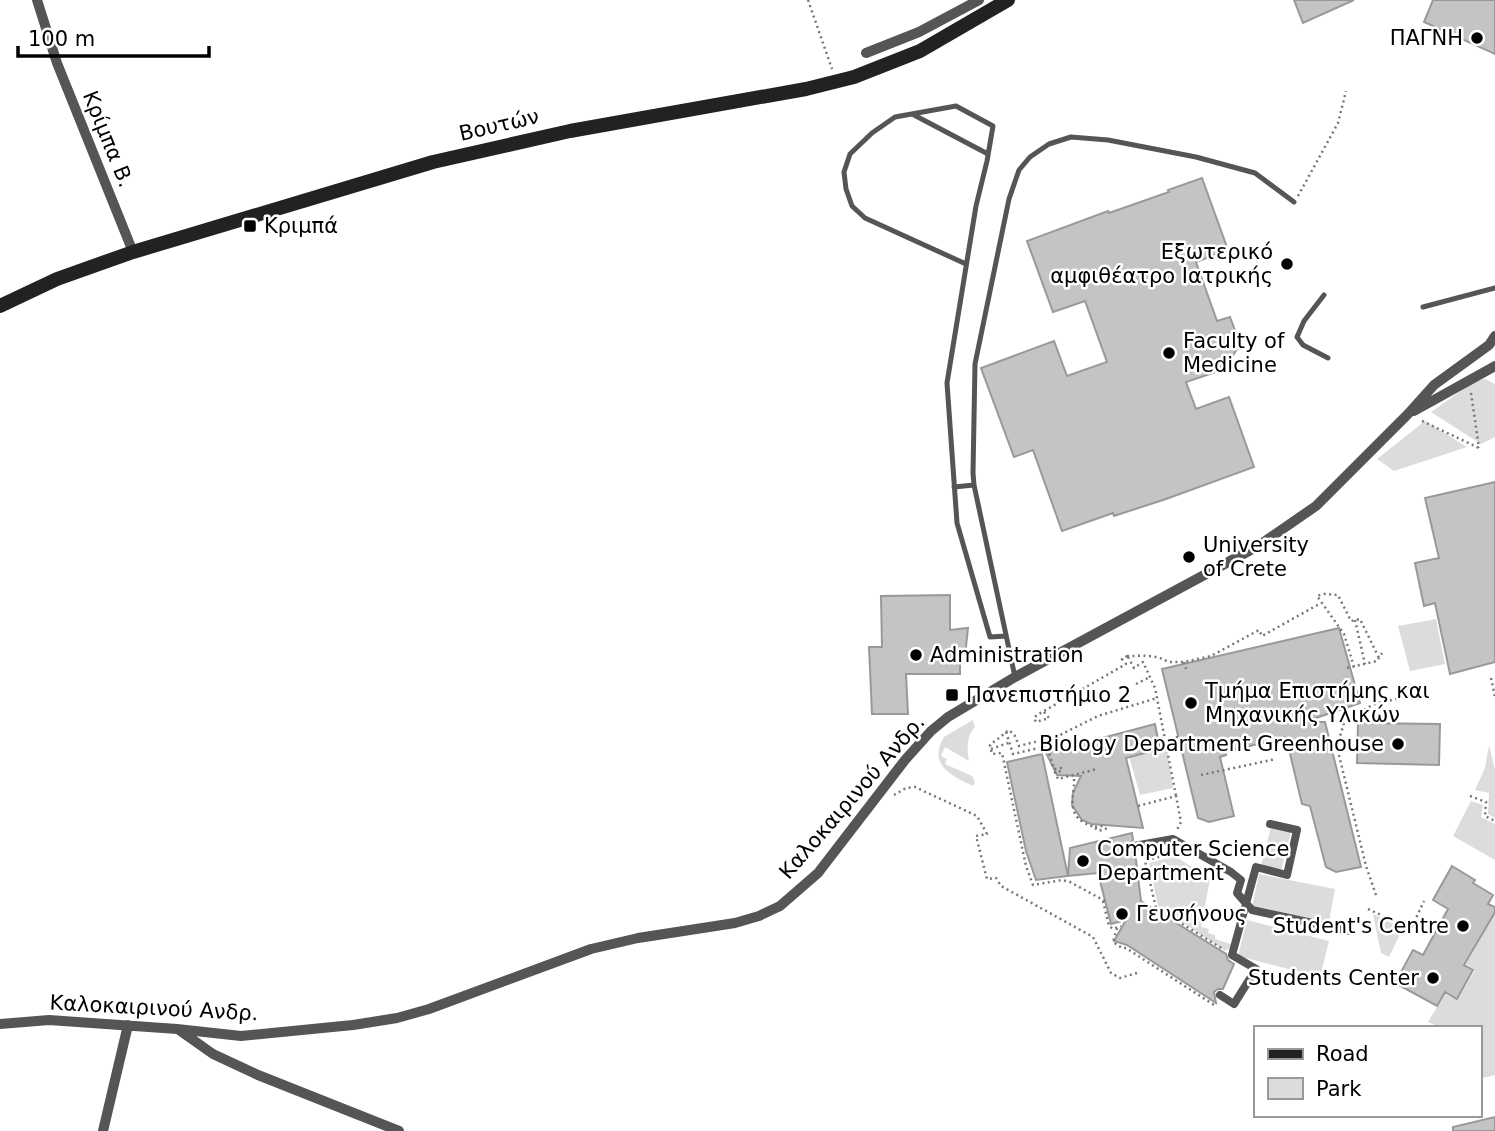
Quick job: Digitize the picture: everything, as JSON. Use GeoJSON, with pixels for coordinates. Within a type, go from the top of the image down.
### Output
{"type":"FeatureCollection","features":[{"type":"Feature","properties":{"kind":"main road","name":"Βουτών"},"geometry":{"type":"LineString","coordinates":[[0,306],[57,279],[133,253],[478,150],[837,82],[880,69],[920,51],[1008,0]]}},
{"type":"Feature","properties":{"kind":"street","name":"Κρίμπα Β."},"geometry":{"type":"LineString","coordinates":[[37,0],[52,50],[133,253]]}},
{"type":"Feature","properties":{"kind":"street"},"geometry":{"type":"LineString","coordinates":[[866,53],[919,32],[979,0]]}},
{"type":"Feature","properties":{"kind":"street"},"geometry":{"type":"LineString","coordinates":[[1408,414],[1434,385],[1489,345],[1495,336]]}},
{"type":"Feature","properties":{"kind":"street"},"geometry":{"type":"LineString","coordinates":[[1408,414],[1495,366]]}},
{"type":"Feature","properties":{"kind":"street","name":"Καλοκαιρινού Ανδρ."},"geometry":{"type":"LineString","coordinates":[[0,1024],[49,1020],[241,1036],[291,1033],[397,1018],[441,1005],[591,949],[638,938],[735,923],[759,916],[780,906],[818,873],[905,760],[931,731],[948,717],[1015,677],[1258,546],[1288,527],[1316,506],[1408,414]]}},
{"type":"Feature","properties":{"kind":"street"},"geometry":{"type":"LineString","coordinates":[[1220,995],[1234,1004],[1256,969],[1232,955],[1256,867],[1287,875],[1297,830],[1270,824]]}},
{"type":"Feature","properties":{"kind":"street"},"geometry":{"type":"LineString","coordinates":[[1134,846],[1173,839],[1241,880],[1237,893],[1252,910],[1350,931]]}},
{"type":"Feature","properties":{"kind":"street"},"geometry":{"type":"LineString","coordinates":[[103,1131],[128,1025]]}},
{"type":"Feature","properties":{"kind":"street"},"geometry":{"type":"LineString","coordinates":[[177,1029],[213,1054],[258,1075],[400,1131]]}},
{"type":"Feature","properties":{"kind":"lane"},"geometry":{"type":"LineString","coordinates":[[967,264],[865,218],[852,206],[846,189],[846,162],[855,148],[895,117],[956,106],[993,126],[976,206],[967,264],[947,383],[957,523],[990,637],[1006,636]]}},
{"type":"Feature","properties":{"kind":"lane"},"geometry":{"type":"LineString","coordinates":[[913,114],[988,154]]}},
{"type":"Feature","properties":{"kind":"lane"},"geometry":{"type":"LineString","coordinates":[[1015,677],[974,485],[975,365],[1009,199],[1019,170],[1030,157],[1049,144],[1071,137],[1108,140],[1196,157],[1255,173],[1294,202]]}},
{"type":"Feature","properties":{"kind":"lane"},"geometry":{"type":"LineString","coordinates":[[1423,307],[1495,288]]}},
{"type":"Feature","properties":{"kind":"lane"},"geometry":{"type":"LineString","coordinates":[[1324,295],[1304,321],[1297,337],[1303,345],[1328,358]]}},
{"type":"Feature","properties":{"kind":"lane"},"geometry":{"type":"LineString","coordinates":[[954,487],[974,485]]}},
{"type":"Feature","properties":{"kind":"path"},"geometry":{"type":"LineString","coordinates":[[807,0],[837,82]]}},
{"type":"Feature","properties":{"kind":"path"},"geometry":{"type":"LineString","coordinates":[[1294,202],[1334,132],[1342,113],[1346,91]]}},
{"type":"Feature","properties":{"kind":"path"},"geometry":{"type":"LineString","coordinates":[[1408,414],[1479,448],[1469,379]]}},
{"type":"Feature","properties":{"kind":"path"},"geometry":{"type":"LineString","coordinates":[[1354,667],[1344,634],[1317,596],[1338,595],[1351,621],[1360,619],[1379,658]]}},
{"type":"Feature","properties":{"kind":"path"},"geometry":{"type":"LineString","coordinates":[[1044,712],[1126,664],[1122,659],[1127,656],[1162,658],[1168,663],[1211,656],[1259,630],[1262,636],[1321,603]]}},
{"type":"Feature","properties":{"kind":"path"},"geometry":{"type":"LineString","coordinates":[[1355,620],[1365,664]]}},
{"type":"Feature","properties":{"kind":"path"},"geometry":{"type":"LineString","coordinates":[[1347,668],[1377,661],[1382,653]]}},
{"type":"Feature","properties":{"kind":"path"},"geometry":{"type":"LineString","coordinates":[[1127,656],[1134,668],[1143,662],[1157,698],[1181,822],[1173,839]]}},
{"type":"Feature","properties":{"kind":"path"},"geometry":{"type":"LineString","coordinates":[[1184,662],[1186,669]]}},
{"type":"Feature","properties":{"kind":"path"},"geometry":{"type":"LineString","coordinates":[[1136,684],[1150,677]]}},
{"type":"Feature","properties":{"kind":"path"},"geometry":{"type":"LineString","coordinates":[[1491,678],[1495,697]]}},
{"type":"Feature","properties":{"kind":"path"},"geometry":{"type":"LineString","coordinates":[[1376,895],[1337,747],[1345,719],[1374,704],[1413,695]]}},
{"type":"Feature","properties":{"kind":"path"},"geometry":{"type":"LineString","coordinates":[[1157,698],[1098,716],[1058,736],[1019,746],[1009,730],[990,745],[992,754],[1002,753],[1028,873],[1033,885],[1062,880],[1104,901],[1109,926],[1113,929],[1119,927],[1113,942],[1217,1007]]}},
{"type":"Feature","properties":{"kind":"path"},"geometry":{"type":"LineString","coordinates":[[1006,732],[1013,754],[1046,746],[1054,769],[1061,768],[1062,771],[1055,772],[1058,779],[1097,769]]}},
{"type":"Feature","properties":{"kind":"path"},"geometry":{"type":"LineString","coordinates":[[1164,735],[1158,738],[1162,739],[1164,749],[1167,749]]}},
{"type":"Feature","properties":{"kind":"path"},"geometry":{"type":"LineString","coordinates":[[1166,742],[1179,736]]}},
{"type":"Feature","properties":{"kind":"path"},"geometry":{"type":"LineString","coordinates":[[991,749],[1009,743]]}},
{"type":"Feature","properties":{"kind":"path"},"geometry":{"type":"LineString","coordinates":[[1201,775],[1276,760]]}},
{"type":"Feature","properties":{"kind":"path"},"geometry":{"type":"LineString","coordinates":[[1074,777],[1079,781]]}},
{"type":"Feature","properties":{"kind":"path"},"geometry":{"type":"LineString","coordinates":[[1074,777],[1071,804],[1075,815],[1098,831],[1108,828]]}},
{"type":"Feature","properties":{"kind":"path"},"geometry":{"type":"LineString","coordinates":[[882,789],[894,795],[906,788],[915,787],[978,816],[986,834],[976,836],[987,879],[996,878],[1001,886],[1093,937],[1111,972],[1120,978],[1136,973]]}},
{"type":"Feature","properties":{"kind":"path"},"geometry":{"type":"LineString","coordinates":[[1138,806],[1176,796]]}},
{"type":"Feature","properties":{"kind":"path"},"geometry":{"type":"LineString","coordinates":[[1470,796],[1486,802],[1485,816],[1495,821]]}},
{"type":"Feature","properties":{"kind":"path"},"geometry":{"type":"LineString","coordinates":[[1095,827],[1103,826],[1102,823]]}},
{"type":"Feature","properties":{"kind":"path"},"geometry":{"type":"LineString","coordinates":[[1169,854],[1145,861],[1156,908],[1232,955]]}},
{"type":"Feature","properties":{"kind":"path"},"geometry":{"type":"LineString","coordinates":[[1028,873],[1033,871]]}},
{"type":"Feature","properties":{"kind":"path"},"geometry":{"type":"LineString","coordinates":[[1368,909],[1411,929],[1424,901]]}},
{"type":"Feature","properties":{"kind":"green space"},"geometry":{"type":"Polygon","coordinates":[[[1485,379],[1495,384],[1495,437],[1481,444],[1431,412],[1475,381],[1485,379]]]}},
{"type":"Feature","properties":{"kind":"green space"},"geometry":{"type":"Polygon","coordinates":[[[1425,421],[1467,447],[1394,471],[1377,459],[1425,421]]]}},
{"type":"Feature","properties":{"kind":"green space"},"geometry":{"type":"Polygon","coordinates":[[[1436,619],[1445,664],[1410,671],[1398,626],[1436,619]]]}},
{"type":"Feature","properties":{"kind":"green space"},"geometry":{"type":"Polygon","coordinates":[[[973,720],[975,727],[968,743],[969,761],[945,747],[941,756],[947,759],[945,764],[972,776],[975,782],[973,786],[944,768],[938,755],[944,737],[973,720]]]}},
{"type":"Feature","properties":{"kind":"green space"},"geometry":{"type":"Polygon","coordinates":[[[1489,745],[1495,770],[1495,818],[1488,814],[1489,793],[1475,790],[1485,768],[1489,745]]]}},
{"type":"Feature","properties":{"kind":"green space"},"geometry":{"type":"Polygon","coordinates":[[[1167,749],[1173,788],[1140,795],[1128,753],[1167,749]]]}},
{"type":"Feature","properties":{"kind":"green space"},"geometry":{"type":"Polygon","coordinates":[[[1471,801],[1483,805],[1481,817],[1495,824],[1495,860],[1453,836],[1471,801]]]}},
{"type":"Feature","properties":{"kind":"green space"},"geometry":{"type":"Polygon","coordinates":[[[1271,827],[1291,832],[1281,871],[1261,866],[1271,827]]]}},
{"type":"Feature","properties":{"kind":"green space"},"geometry":{"type":"Polygon","coordinates":[[[1175,856],[1210,879],[1201,927],[1209,929],[1208,933],[1215,935],[1215,939],[1231,944],[1225,951],[1158,906],[1149,863],[1175,856]]]}},
{"type":"Feature","properties":{"kind":"green space"},"geometry":{"type":"Polygon","coordinates":[[[1259,874],[1335,889],[1329,922],[1252,907],[1259,874]]]}},
{"type":"Feature","properties":{"kind":"green space"},"geometry":{"type":"Polygon","coordinates":[[[1495,913],[1495,1075],[1481,1078],[1481,1026],[1434,1026],[1428,1022],[1445,994],[1458,1000],[1475,970],[1466,964],[1495,913]]]}},
{"type":"Feature","properties":{"kind":"green space"},"geometry":{"type":"Polygon","coordinates":[[[1373,914],[1403,928],[1389,957],[1381,953],[1373,914]]]}},
{"type":"Feature","properties":{"kind":"green space"},"geometry":{"type":"Polygon","coordinates":[[[1247,920],[1329,941],[1320,977],[1238,956],[1247,920]]]}},
{"type":"Feature","properties":{"kind":"building","name":"ΠΑΓΝΗ"},"geometry":{"type":"Polygon","coordinates":[[[1294,0],[1354,0],[1303,23],[1294,0]]]}},
{"type":"Feature","properties":{"kind":"building","name":"ΠΑΓΝΗ"},"geometry":{"type":"Polygon","coordinates":[[[1433,0],[1495,0],[1495,54],[1424,22],[1433,0]]]}},
{"type":"Feature","properties":{"kind":"building","name":"Faculty of Medicine"},"geometry":{"type":"Polygon","coordinates":[[[1202,178],[1228,250],[1196,262],[1217,321],[1230,317],[1240,344],[1225,369],[1186,382],[1196,409],[1229,397],[1254,467],[1166,499],[1114,516],[1113,513],[1062,531],[1033,450],[1014,457],[981,368],[1054,341],[1067,376],[1107,362],[1085,301],[1053,312],[1027,241],[1202,178]]]}},
{"type":"Feature","properties":{"kind":"building"},"geometry":{"type":"Polygon","coordinates":[[[1495,482],[1495,662],[1450,674],[1435,603],[1424,606],[1415,563],[1439,558],[1425,498],[1495,482]]]}},
{"type":"Feature","properties":{"kind":"building","name":"Administration"},"geometry":{"type":"Polygon","coordinates":[[[950,595],[950,630],[968,628],[966,647],[960,657],[960,674],[906,674],[908,714],[872,714],[869,647],[882,647],[881,596],[950,595]]]}},
{"type":"Feature","properties":{"kind":"building"},"geometry":{"type":"Polygon","coordinates":[[[1339,628],[1360,703],[1304,722],[1325,722],[1361,867],[1336,872],[1326,867],[1310,806],[1302,804],[1286,737],[1225,752],[1226,755],[1220,757],[1234,816],[1209,822],[1198,818],[1162,669],[1339,628]]]}},
{"type":"Feature","properties":{"kind":"building","name":"Biology Department Greenhouse"},"geometry":{"type":"Polygon","coordinates":[[[1358,723],[1440,724],[1439,765],[1357,763],[1358,723]]]}},
{"type":"Feature","properties":{"kind":"building"},"geometry":{"type":"Polygon","coordinates":[[[1155,724],[1160,749],[1126,758],[1143,828],[1091,824],[1082,820],[1072,805],[1073,793],[1081,776],[1057,775],[1046,753],[1155,724]]]}},
{"type":"Feature","properties":{"kind":"building"},"geometry":{"type":"Polygon","coordinates":[[[1042,754],[1068,876],[1036,880],[1026,851],[1007,762],[1042,754]]]}},
{"type":"Feature","properties":{"kind":"building"},"geometry":{"type":"Polygon","coordinates":[[[1132,833],[1133,840],[1128,846],[1129,851],[1135,852],[1141,901],[1226,954],[1228,960],[1234,964],[1223,989],[1214,992],[1216,1003],[1127,945],[1114,941],[1126,920],[1111,924],[1098,873],[1068,876],[1070,848],[1132,833]]]}},
{"type":"Feature","properties":{"kind":"building","name":"Student's Centre"},"geometry":{"type":"Polygon","coordinates":[[[1452,866],[1493,895],[1488,904],[1495,907],[1495,912],[1464,965],[1473,970],[1457,999],[1445,992],[1437,1006],[1395,983],[1413,950],[1423,955],[1448,909],[1433,900],[1452,866]]]}},
{"type":"Feature","properties":{"kind":"building"},"geometry":{"type":"Polygon","coordinates":[[[1495,1117],[1495,1131],[1453,1131],[1453,1127],[1495,1117]]]}},
{"type":"Feature","properties":{"kind":"place","name":"ΠΑΓΝΗ"},"geometry":{"type":"Point","coordinates":[1477,38]}},
{"type":"Feature","properties":{"kind":"place","name":"Κριμπά"},"geometry":{"type":"Point","coordinates":[250,226]}},
{"type":"Feature","properties":{"kind":"place","name":"Εξωτερικό αμφιθέατρο Ιατρικής"},"geometry":{"type":"Point","coordinates":[1287,264]}},
{"type":"Feature","properties":{"kind":"place","name":"Faculty of Medicine"},"geometry":{"type":"Point","coordinates":[1169,353]}},
{"type":"Feature","properties":{"kind":"place","name":"University of Crete"},"geometry":{"type":"Point","coordinates":[1189,557]}},
{"type":"Feature","properties":{"kind":"place","name":"Administration"},"geometry":{"type":"Point","coordinates":[916,655]}},
{"type":"Feature","properties":{"kind":"place","name":"Πανεπιστήμιο 2"},"geometry":{"type":"Point","coordinates":[952,695]}},
{"type":"Feature","properties":{"kind":"place","name":"Τμήμα Επιστήμης και Μηχανικής Υλικών"},"geometry":{"type":"Point","coordinates":[1191,703]}},
{"type":"Feature","properties":{"kind":"place","name":"Biology Department Greenhouse"},"geometry":{"type":"Point","coordinates":[1398,744]}},
{"type":"Feature","properties":{"kind":"place","name":"Computer Science Department"},"geometry":{"type":"Point","coordinates":[1083,861]}},
{"type":"Feature","properties":{"kind":"place","name":"Γευσήνους"},"geometry":{"type":"Point","coordinates":[1122,914]}},
{"type":"Feature","properties":{"kind":"place","name":"Student's Centre"},"geometry":{"type":"Point","coordinates":[1463,926]}},
{"type":"Feature","properties":{"kind":"place","name":"Students Center"},"geometry":{"type":"Point","coordinates":[1433,978]}}]}
